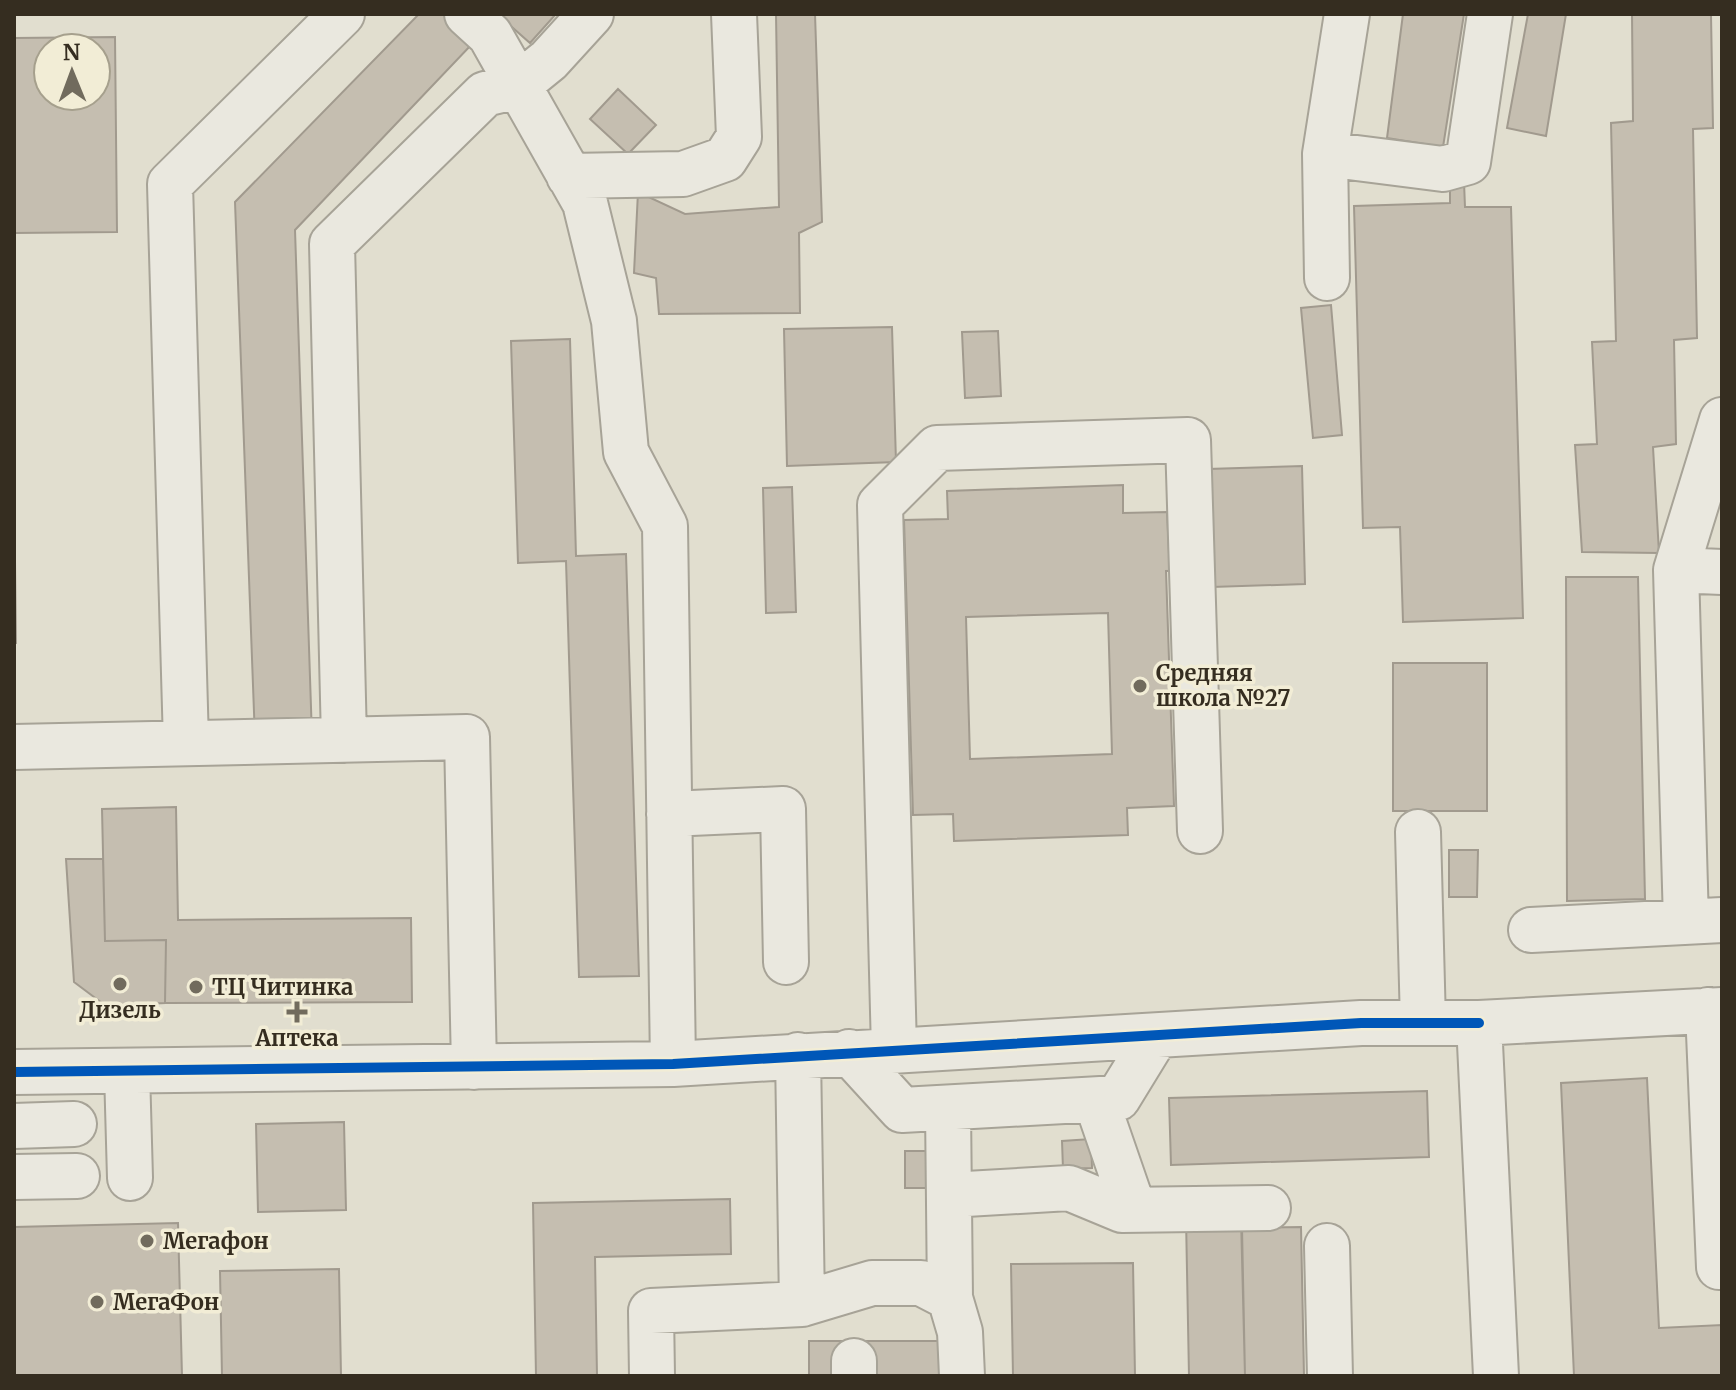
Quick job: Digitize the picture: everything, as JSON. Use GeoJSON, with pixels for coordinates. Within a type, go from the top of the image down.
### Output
{"type":"FeatureCollection","features":[{"type":"Feature","properties":{"kind":"street"},"geometry":{"type":"LineString","coordinates":[[186,743],[170,184],[342,14]]}},
{"type":"Feature","properties":{"kind":"street"},"geometry":{"type":"LineString","coordinates":[[467,14],[490,35],[585,203],[614,321],[626,452],[665,526],[673,1064]]}},
{"type":"Feature","properties":{"kind":"street"},"geometry":{"type":"LineString","coordinates":[[344,740],[332,244],[485,94],[517,86],[549,60],[591,14]]}},
{"type":"Feature","properties":{"kind":"street"},"geometry":{"type":"LineString","coordinates":[[569,176],[683,174],[725,159],[739,137],[734,14]]}},
{"type":"Feature","properties":{"kind":"street"},"geometry":{"type":"LineString","coordinates":[[1327,278],[1325,154],[1347,14]]}},
{"type":"Feature","properties":{"kind":"street"},"geometry":{"type":"LineString","coordinates":[[1325,154],[1443,169],[1468,162],[1490,14]]}},
{"type":"Feature","properties":{"kind":"street"},"geometry":{"type":"LineString","coordinates":[[1531,930],[1704,921],[1676,570],[1722,420]]}},
{"type":"Feature","properties":{"kind":"street"},"geometry":{"type":"LineString","coordinates":[[894,1050],[880,505],[937,448],[1188,440],[1200,831]]}},
{"type":"Feature","properties":{"kind":"street"},"geometry":{"type":"LineString","coordinates":[[1676,570],[1722,572]]}},
{"type":"Feature","properties":{"kind":"street"},"geometry":{"type":"LineString","coordinates":[[14,747],[467,737],[474,1067]]}},
{"type":"Feature","properties":{"kind":"street"},"geometry":{"type":"LineString","coordinates":[[669,814],[783,809],[786,962]]}},
{"type":"Feature","properties":{"kind":"street"},"geometry":{"type":"LineString","coordinates":[[1418,832],[1423,1023]]}},
{"type":"Feature","properties":{"kind":"street"},"geometry":{"type":"LineString","coordinates":[[14,1070],[673,1064],[1156,1036],[1715,1010],[1719,1267],[1722,1267]]}},
{"type":"Feature","properties":{"kind":"street"},"geometry":{"type":"LineString","coordinates":[[1479,1023],[1496,1376]]}},
{"type":"Feature","properties":{"kind":"street"},"geometry":{"type":"LineString","coordinates":[[849,1052],[902,1110],[948,1108],[1118,1098],[1156,1036]]}},
{"type":"Feature","properties":{"kind":"street"},"geometry":{"type":"LineString","coordinates":[[798,1055],[802,1304]]}},
{"type":"Feature","properties":{"kind":"street"},"geometry":{"type":"LineString","coordinates":[[127,1071],[130,1178]]}},
{"type":"Feature","properties":{"kind":"street"},"geometry":{"type":"LineString","coordinates":[[1096,1100],[1134,1210]]}},
{"type":"Feature","properties":{"kind":"street"},"geometry":{"type":"LineString","coordinates":[[948,1108],[950,1298],[960,1332],[962,1376]]}},
{"type":"Feature","properties":{"kind":"street"},"geometry":{"type":"LineString","coordinates":[[14,1126],[74,1124]]}},
{"type":"Feature","properties":{"kind":"street"},"geometry":{"type":"LineString","coordinates":[[14,1177],[77,1176]]}},
{"type":"Feature","properties":{"kind":"street"},"geometry":{"type":"LineString","coordinates":[[949,1195],[1069,1188],[1122,1210],[1268,1208]]}},
{"type":"Feature","properties":{"kind":"street"},"geometry":{"type":"LineString","coordinates":[[1327,1246],[1330,1376]]}},
{"type":"Feature","properties":{"kind":"street"},"geometry":{"type":"LineString","coordinates":[[652,1376],[651,1311],[802,1304],[872,1283],[921,1283],[950,1298]]}},
{"type":"Feature","properties":{"kind":"building"},"geometry":{"type":"Polygon","coordinates":[[[419,14],[444,14],[473,43],[295,230],[312,737],[255,739],[235,202],[419,14]]]}},
{"type":"Feature","properties":{"kind":"building"},"geometry":{"type":"Polygon","coordinates":[[[497,14],[556,14],[530,43],[497,14]]]}},
{"type":"Feature","properties":{"kind":"building"},"geometry":{"type":"Polygon","coordinates":[[[776,14],[815,14],[822,222],[799,233],[800,313],[659,314],[656,278],[634,273],[638,192],[685,214],[779,207],[776,14]]]}},
{"type":"Feature","properties":{"kind":"building"},"geometry":{"type":"Polygon","coordinates":[[[1403,14],[1464,14],[1443,147],[1387,138],[1403,14]]]}},
{"type":"Feature","properties":{"kind":"building"},"geometry":{"type":"Polygon","coordinates":[[[1528,14],[1566,14],[1546,136],[1507,128],[1528,14]]]}},
{"type":"Feature","properties":{"kind":"building"},"geometry":{"type":"Polygon","coordinates":[[[1632,14],[1711,15],[1713,128],[1693,129],[1697,338],[1674,340],[1676,444],[1653,447],[1659,553],[1582,552],[1575,445],[1597,444],[1592,342],[1616,341],[1611,123],[1633,121],[1632,14]]]}},
{"type":"Feature","properties":{"kind":"building"},"geometry":{"type":"Polygon","coordinates":[[[112,37],[115,37],[117,232],[14,233],[14,38],[32,38],[32,112],[112,112],[112,37]]]}},
{"type":"Feature","properties":{"kind":"building"},"geometry":{"type":"Polygon","coordinates":[[[618,89],[656,125],[628,154],[590,119],[618,89]]]}},
{"type":"Feature","properties":{"kind":"building"},"geometry":{"type":"Polygon","coordinates":[[[1450,182],[1464,182],[1465,207],[1511,207],[1523,618],[1403,622],[1400,527],[1363,528],[1354,206],[1450,203],[1450,182]]]}},
{"type":"Feature","properties":{"kind":"building"},"geometry":{"type":"Polygon","coordinates":[[[1331,305],[1342,435],[1313,438],[1301,308],[1331,305]]]}},
{"type":"Feature","properties":{"kind":"building"},"geometry":{"type":"Polygon","coordinates":[[[892,327],[896,462],[787,466],[784,329],[892,327]]]}},
{"type":"Feature","properties":{"kind":"building"},"geometry":{"type":"Polygon","coordinates":[[[998,331],[1001,396],[965,398],[962,332],[998,331]]]}},
{"type":"Feature","properties":{"kind":"building"},"geometry":{"type":"Polygon","coordinates":[[[570,339],[576,556],[626,554],[639,976],[579,977],[566,561],[518,563],[511,341],[570,339]]]}},
{"type":"Feature","properties":{"kind":"building","name":"Средняя школа №27"},"geometry":{"type":"Polygon","coordinates":[[[1302,466],[1305,584],[1212,587],[1212,570],[1166,571],[1174,806],[1127,808],[1128,835],[954,841],[953,814],[913,815],[904,520],[948,519],[947,491],[1123,485],[1123,513],[1167,512],[1169,552],[1211,551],[1208,469],[1302,466]],[[1108,613],[966,617],[970,759],[1112,754],[1108,613]]]}},
{"type":"Feature","properties":{"kind":"building"},"geometry":{"type":"Polygon","coordinates":[[[14,479],[16,643],[14,643],[14,479]]]}},
{"type":"Feature","properties":{"kind":"building"},"geometry":{"type":"Polygon","coordinates":[[[792,487],[796,612],[766,613],[763,488],[792,487]]]}},
{"type":"Feature","properties":{"kind":"building"},"geometry":{"type":"Polygon","coordinates":[[[1566,577],[1638,577],[1645,899],[1567,901],[1566,577]]]}},
{"type":"Feature","properties":{"kind":"building"},"geometry":{"type":"Polygon","coordinates":[[[1393,663],[1487,663],[1487,811],[1393,811],[1393,663]]]}},
{"type":"Feature","properties":{"kind":"building"},"geometry":{"type":"Polygon","coordinates":[[[176,807],[178,920],[411,918],[412,1002],[165,1003],[166,940],[105,941],[102,809],[176,807]]]}},
{"type":"Feature","properties":{"kind":"building"},"geometry":{"type":"Polygon","coordinates":[[[1449,850],[1478,850],[1477,897],[1449,897],[1449,850]]]}},
{"type":"Feature","properties":{"kind":"building"},"geometry":{"type":"Polygon","coordinates":[[[66,859],[103,859],[105,941],[166,940],[165,1003],[106,1006],[74,982],[66,859]]]}},
{"type":"Feature","properties":{"kind":"building"},"geometry":{"type":"Polygon","coordinates":[[[1647,1078],[1659,1328],[1722,1325],[1722,1376],[1574,1376],[1561,1083],[1647,1078]]]}},
{"type":"Feature","properties":{"kind":"building"},"geometry":{"type":"Polygon","coordinates":[[[1427,1091],[1429,1157],[1171,1165],[1169,1098],[1427,1091]]]}},
{"type":"Feature","properties":{"kind":"building"},"geometry":{"type":"Polygon","coordinates":[[[344,1122],[346,1210],[258,1212],[256,1124],[344,1122]]]}},
{"type":"Feature","properties":{"kind":"building"},"geometry":{"type":"Polygon","coordinates":[[[1091,1139],[1092,1168],[1063,1169],[1062,1141],[1091,1139]]]}},
{"type":"Feature","properties":{"kind":"building"},"geometry":{"type":"Polygon","coordinates":[[[905,1151],[938,1151],[938,1188],[905,1188],[905,1151]]]}},
{"type":"Feature","properties":{"kind":"building"},"geometry":{"type":"Polygon","coordinates":[[[730,1199],[731,1254],[595,1257],[597,1376],[536,1376],[533,1203],[730,1199]]]}},
{"type":"Feature","properties":{"kind":"building"},"geometry":{"type":"Polygon","coordinates":[[[1241,1217],[1245,1376],[1189,1376],[1186,1218],[1241,1217]]]}},
{"type":"Feature","properties":{"kind":"building","name":"МегаФон"},"geometry":{"type":"Polygon","coordinates":[[[178,1223],[182,1376],[14,1376],[14,1227],[178,1223]]]}},
{"type":"Feature","properties":{"kind":"building"},"geometry":{"type":"Polygon","coordinates":[[[1301,1227],[1304,1376],[1245,1376],[1242,1228],[1301,1227]]]}},
{"type":"Feature","properties":{"kind":"building"},"geometry":{"type":"Polygon","coordinates":[[[1133,1263],[1135,1376],[1013,1376],[1011,1264],[1133,1263]]]}},
{"type":"Feature","properties":{"kind":"building"},"geometry":{"type":"Polygon","coordinates":[[[339,1269],[341,1376],[222,1376],[220,1271],[339,1269]]]}},
{"type":"Feature","properties":{"kind":"building"},"geometry":{"type":"Polygon","coordinates":[[[809,1341],[842,1341],[842,1376],[809,1376],[809,1341]]]}},
{"type":"Feature","properties":{"kind":"building"},"geometry":{"type":"Polygon","coordinates":[[[866,1341],[940,1341],[940,1376],[866,1376],[866,1341]]]}},
{"type":"Feature","properties":{"kind":"cycle path"},"geometry":{"type":"LineString","coordinates":[[14,1072],[673,1064],[1361,1023],[1479,1023]]}},
{"type":"Feature","properties":{"kind":"place","name":"Средняя школа №27"},"geometry":{"type":"Point","coordinates":[1140,686]}},
{"type":"Feature","properties":{"kind":"place","name":"Дизель"},"geometry":{"type":"Point","coordinates":[120,984]}},
{"type":"Feature","properties":{"kind":"place","name":"ТЦ Читинка"},"geometry":{"type":"Point","coordinates":[196,987]}},
{"type":"Feature","properties":{"kind":"place","name":"Аптека"},"geometry":{"type":"Point","coordinates":[297,1012]}},
{"type":"Feature","properties":{"kind":"place","name":"Мегафон"},"geometry":{"type":"Point","coordinates":[147,1241]}},
{"type":"Feature","properties":{"kind":"place","name":"МегаФон"},"geometry":{"type":"Point","coordinates":[97,1302]}}]}
